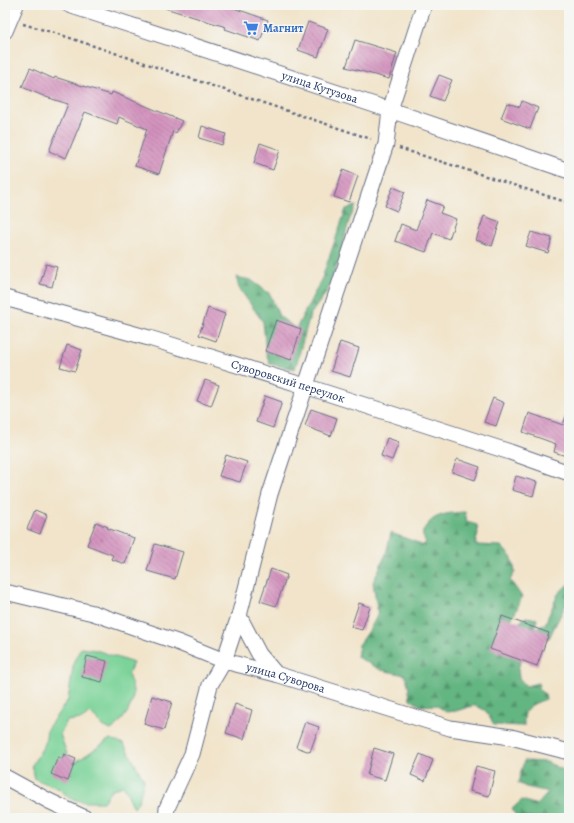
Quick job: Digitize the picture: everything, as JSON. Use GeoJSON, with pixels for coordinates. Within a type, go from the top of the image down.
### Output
{"type":"FeatureCollection","features":[{"type":"Feature","properties":{"kind":"street"},"geometry":{"type":"LineString","coordinates":[[7,26],[16,5]]}},
{"type":"Feature","properties":{"kind":"street","name":"улица Кутузова"},"geometry":{"type":"LineString","coordinates":[[69,5],[390,110],[569,171]]}},
{"type":"Feature","properties":{"kind":"street"},"geometry":{"type":"LineString","coordinates":[[166,818],[167,808],[192,754],[210,685],[224,661],[239,616],[270,494],[386,144],[390,110],[424,5]]}},
{"type":"Feature","properties":{"kind":"street","name":"Суворовский переулок"},"geometry":{"type":"LineString","coordinates":[[5,298],[149,338],[306,386],[510,452],[569,473]]}},
{"type":"Feature","properties":{"kind":"street","name":"улица Суворова"},"geometry":{"type":"LineString","coordinates":[[5,592],[93,613],[177,642],[224,661],[276,674],[450,728],[511,737],[569,752]]}},
{"type":"Feature","properties":{"kind":"street"},"geometry":{"type":"LineString","coordinates":[[239,616],[259,654],[276,674]]}},
{"type":"Feature","properties":{"kind":"street"},"geometry":{"type":"LineString","coordinates":[[5,777],[49,801],[85,818]]}},
{"type":"Feature","properties":{"kind":"path"},"geometry":{"type":"LineString","coordinates":[[7,26],[58,34],[386,144],[569,203]]}},
{"type":"Feature","properties":{"kind":"green space"},"geometry":{"type":"Polygon","coordinates":[[[356,206],[349,221],[339,260],[328,290],[310,315],[295,369],[270,364],[266,353],[263,322],[239,288],[236,277],[251,280],[270,294],[279,316],[296,329],[322,278],[346,209],[356,206]]]}},
{"type":"Feature","properties":{"kind":"green space"},"geometry":{"type":"Polygon","coordinates":[[[465,512],[467,522],[477,525],[478,534],[475,545],[501,546],[512,558],[515,572],[510,580],[522,597],[515,613],[505,629],[515,626],[526,617],[537,619],[535,628],[545,624],[558,594],[569,583],[569,603],[565,606],[549,638],[531,644],[522,657],[518,669],[519,678],[526,686],[538,683],[540,691],[545,694],[546,699],[532,705],[526,711],[524,726],[494,725],[486,711],[475,705],[456,711],[447,712],[436,705],[421,706],[410,699],[405,675],[381,670],[357,657],[359,645],[369,631],[378,614],[373,582],[386,554],[391,533],[416,542],[422,546],[426,542],[423,537],[423,531],[431,521],[444,514],[465,512]]]}},
{"type":"Feature","properties":{"kind":"green space"},"geometry":{"type":"Polygon","coordinates":[[[81,648],[96,650],[133,663],[128,674],[133,690],[132,701],[125,715],[111,730],[103,726],[90,713],[82,719],[67,721],[60,734],[67,754],[73,764],[110,739],[124,744],[144,780],[139,800],[134,808],[124,786],[112,789],[103,802],[84,802],[69,798],[60,789],[35,779],[32,765],[45,744],[47,729],[68,700],[74,661],[81,648]]]}},
{"type":"Feature","properties":{"kind":"green space"},"geometry":{"type":"Polygon","coordinates":[[[524,761],[547,762],[569,773],[569,818],[514,818],[516,816],[512,809],[522,800],[537,805],[549,792],[526,787],[518,783],[524,761]]]}},
{"type":"Feature","properties":{"kind":"building"},"geometry":{"type":"Polygon","coordinates":[[[165,5],[225,5],[268,20],[260,41],[225,29],[226,27],[165,8],[165,5]]]}},
{"type":"Feature","properties":{"kind":"building"},"geometry":{"type":"Polygon","coordinates":[[[308,22],[328,29],[318,57],[298,50],[308,22]]]}},
{"type":"Feature","properties":{"kind":"building"},"geometry":{"type":"Polygon","coordinates":[[[355,40],[397,53],[389,79],[346,67],[355,40]]]}},
{"type":"Feature","properties":{"kind":"building"},"geometry":{"type":"Polygon","coordinates":[[[30,68],[54,79],[55,77],[111,95],[112,92],[182,121],[176,133],[173,131],[159,174],[135,166],[147,129],[119,117],[117,124],[85,112],[66,158],[49,151],[68,104],[22,87],[30,68]]]}},
{"type":"Feature","properties":{"kind":"building"},"geometry":{"type":"Polygon","coordinates":[[[439,75],[452,80],[443,101],[430,96],[439,75]]]}},
{"type":"Feature","properties":{"kind":"building"},"geometry":{"type":"Polygon","coordinates":[[[522,101],[538,108],[530,129],[501,118],[507,103],[520,107],[522,101]]]}},
{"type":"Feature","properties":{"kind":"building"},"geometry":{"type":"Polygon","coordinates":[[[202,126],[226,134],[222,145],[199,138],[202,126]]]}},
{"type":"Feature","properties":{"kind":"building"},"geometry":{"type":"Polygon","coordinates":[[[260,143],[280,150],[273,170],[254,163],[260,143]]]}},
{"type":"Feature","properties":{"kind":"building"},"geometry":{"type":"Polygon","coordinates":[[[343,170],[358,176],[349,202],[334,197],[343,170]]]}},
{"type":"Feature","properties":{"kind":"building"},"geometry":{"type":"Polygon","coordinates":[[[393,187],[405,192],[397,211],[385,206],[393,187]]]}},
{"type":"Feature","properties":{"kind":"building"},"geometry":{"type":"Polygon","coordinates":[[[427,200],[443,206],[440,213],[456,219],[449,239],[433,233],[426,252],[395,241],[401,224],[416,230],[427,200]]]}},
{"type":"Feature","properties":{"kind":"building"},"geometry":{"type":"Polygon","coordinates":[[[484,216],[500,222],[492,246],[476,240],[484,216]]]}},
{"type":"Feature","properties":{"kind":"building"},"geometry":{"type":"Polygon","coordinates":[[[531,232],[552,238],[548,253],[526,246],[531,232]]]}},
{"type":"Feature","properties":{"kind":"building"},"geometry":{"type":"Polygon","coordinates":[[[46,264],[57,267],[52,287],[40,284],[46,264]]]}},
{"type":"Feature","properties":{"kind":"building"},"geometry":{"type":"Polygon","coordinates":[[[208,308],[225,314],[216,341],[199,335],[208,308]]]}},
{"type":"Feature","properties":{"kind":"building"},"geometry":{"type":"Polygon","coordinates":[[[276,320],[301,329],[291,360],[265,351],[276,320]]]}},
{"type":"Feature","properties":{"kind":"building"},"geometry":{"type":"Polygon","coordinates":[[[340,342],[359,348],[350,377],[331,371],[340,342]]]}},
{"type":"Feature","properties":{"kind":"building"},"geometry":{"type":"Polygon","coordinates":[[[67,345],[82,350],[75,371],[60,367],[67,345]]]}},
{"type":"Feature","properties":{"kind":"building"},"geometry":{"type":"Polygon","coordinates":[[[205,380],[219,385],[211,406],[197,401],[205,380]]]}},
{"type":"Feature","properties":{"kind":"building"},"geometry":{"type":"Polygon","coordinates":[[[265,396],[282,402],[273,428],[256,422],[265,396]]]}},
{"type":"Feature","properties":{"kind":"building"},"geometry":{"type":"Polygon","coordinates":[[[493,398],[504,403],[496,426],[484,422],[493,398]]]}},
{"type":"Feature","properties":{"kind":"building"},"geometry":{"type":"Polygon","coordinates":[[[311,409],[337,418],[331,436],[305,426],[311,409]]]}},
{"type":"Feature","properties":{"kind":"building"},"geometry":{"type":"Polygon","coordinates":[[[529,413],[563,425],[567,413],[569,414],[569,457],[554,452],[556,444],[523,432],[529,413]]]}},
{"type":"Feature","properties":{"kind":"building"},"geometry":{"type":"Polygon","coordinates":[[[387,438],[399,442],[392,460],[381,456],[387,438]]]}},
{"type":"Feature","properties":{"kind":"building"},"geometry":{"type":"Polygon","coordinates":[[[226,455],[247,462],[240,482],[219,476],[226,455]]]}},
{"type":"Feature","properties":{"kind":"building"},"geometry":{"type":"Polygon","coordinates":[[[457,459],[480,467],[475,480],[452,472],[457,459]]]}},
{"type":"Feature","properties":{"kind":"building"},"geometry":{"type":"Polygon","coordinates":[[[516,476],[537,482],[533,496],[512,490],[516,476]]]}},
{"type":"Feature","properties":{"kind":"building"},"geometry":{"type":"Polygon","coordinates":[[[35,510],[47,515],[40,534],[27,529],[35,510]]]}},
{"type":"Feature","properties":{"kind":"building"},"geometry":{"type":"Polygon","coordinates":[[[96,522],[108,527],[107,528],[134,538],[125,564],[111,559],[113,555],[87,545],[96,522]]]}},
{"type":"Feature","properties":{"kind":"building"},"geometry":{"type":"Polygon","coordinates":[[[155,544],[183,552],[175,579],[147,571],[155,544]]]}},
{"type":"Feature","properties":{"kind":"building"},"geometry":{"type":"Polygon","coordinates":[[[271,569],[287,575],[276,606],[260,601],[271,569]]]}},
{"type":"Feature","properties":{"kind":"building"},"geometry":{"type":"Polygon","coordinates":[[[359,603],[370,607],[362,630],[351,627],[359,603]]]}},
{"type":"Feature","properties":{"kind":"building"},"geometry":{"type":"Polygon","coordinates":[[[502,616],[549,633],[537,666],[490,649],[502,616]]]}},
{"type":"Feature","properties":{"kind":"building"},"geometry":{"type":"Polygon","coordinates":[[[87,656],[107,661],[102,682],[82,677],[87,656]]]}},
{"type":"Feature","properties":{"kind":"building"},"geometry":{"type":"Polygon","coordinates":[[[152,696],[172,702],[164,730],[144,724],[152,696]]]}},
{"type":"Feature","properties":{"kind":"building"},"geometry":{"type":"Polygon","coordinates":[[[235,704],[252,710],[244,739],[226,733],[235,704]]]}},
{"type":"Feature","properties":{"kind":"building"},"geometry":{"type":"Polygon","coordinates":[[[305,722],[319,727],[310,752],[296,747],[305,722]]]}},
{"type":"Feature","properties":{"kind":"building"},"geometry":{"type":"Polygon","coordinates":[[[374,748],[393,754],[385,780],[367,775],[374,748]]]}},
{"type":"Feature","properties":{"kind":"building"},"geometry":{"type":"Polygon","coordinates":[[[64,754],[76,759],[68,781],[51,774],[58,757],[62,759],[64,754]]]}},
{"type":"Feature","properties":{"kind":"building"},"geometry":{"type":"Polygon","coordinates":[[[420,754],[433,760],[425,781],[411,775],[420,754]]]}},
{"type":"Feature","properties":{"kind":"building"},"geometry":{"type":"Polygon","coordinates":[[[476,766],[495,771],[489,796],[470,791],[476,766]]]}},
{"type":"Feature","properties":{"kind":"place","name":"Магнит"},"geometry":{"type":"Point","coordinates":[251,28]}}]}
